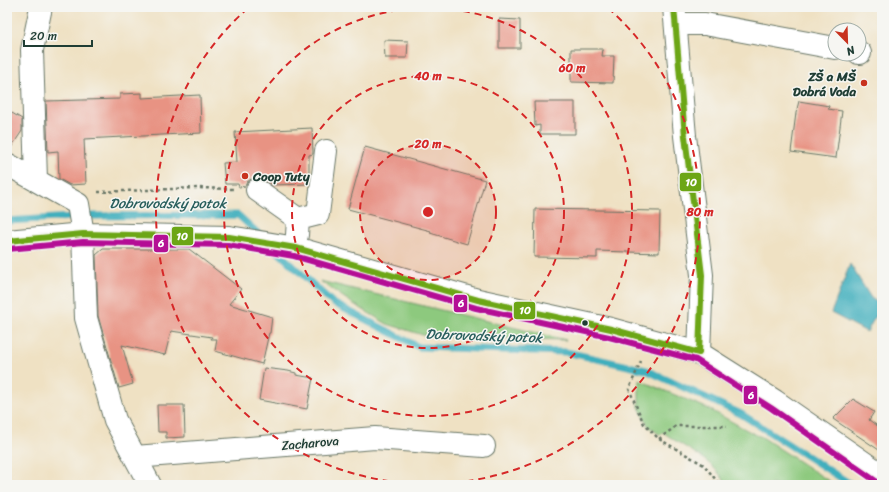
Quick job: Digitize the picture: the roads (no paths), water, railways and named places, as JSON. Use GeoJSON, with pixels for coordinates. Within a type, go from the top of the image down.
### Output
{"type":"FeatureCollection","features":[{"type":"Feature","properties":{"kind":"street"},"geometry":{"type":"LineString","coordinates":[[36,180],[32,50],[41,7]]}},
{"type":"Feature","properties":{"kind":"street"},"geometry":{"type":"LineString","coordinates":[[699,352],[702,275],[685,136],[675,16],[705,24],[827,47]]}},
{"type":"Feature","properties":{"kind":"street"},"geometry":{"type":"LineString","coordinates":[[257,190],[298,219],[318,214],[326,152]]}},
{"type":"Feature","properties":{"kind":"street"},"geometry":{"type":"LineString","coordinates":[[7,164],[78,204],[82,230],[86,318],[115,420],[150,485]]}},
{"type":"Feature","properties":{"kind":"street"},"geometry":{"type":"LineString","coordinates":[[296,248],[298,219]]}},
{"type":"Feature","properties":{"kind":"street"},"geometry":{"type":"LineString","coordinates":[[7,241],[82,230],[230,237],[296,248],[478,300],[611,329],[699,352],[775,401],[882,475]]}},
{"type":"Feature","properties":{"kind":"street","name":"Zacharova"},"geometry":{"type":"LineString","coordinates":[[135,457],[375,438],[484,446]]}},
{"type":"Feature","properties":{"kind":"water"},"geometry":{"type":"Polygon","coordinates":[[[850,264],[871,298],[881,305],[867,332],[831,313],[850,264]]]}},
{"type":"Feature","properties":{"kind":"waterway","name":"Dobrovodský potok"},"geometry":{"type":"LineString","coordinates":[[7,221],[89,216],[238,215],[261,236]]}},
{"type":"Feature","properties":{"kind":"waterway","name":"Dobrovodský potok"},"geometry":{"type":"LineString","coordinates":[[277,251],[333,303],[419,347],[566,352],[646,370],[741,414],[852,485]]}},
{"type":"Feature","properties":{"kind":"place","name":"ZŠ a MŠ Dobrá Voda"},"geometry":{"type":"Point","coordinates":[864,83]}},
{"type":"Feature","properties":{"kind":"place","name":"Coop Tuty"},"geometry":{"type":"Point","coordinates":[245,176]}}]}
